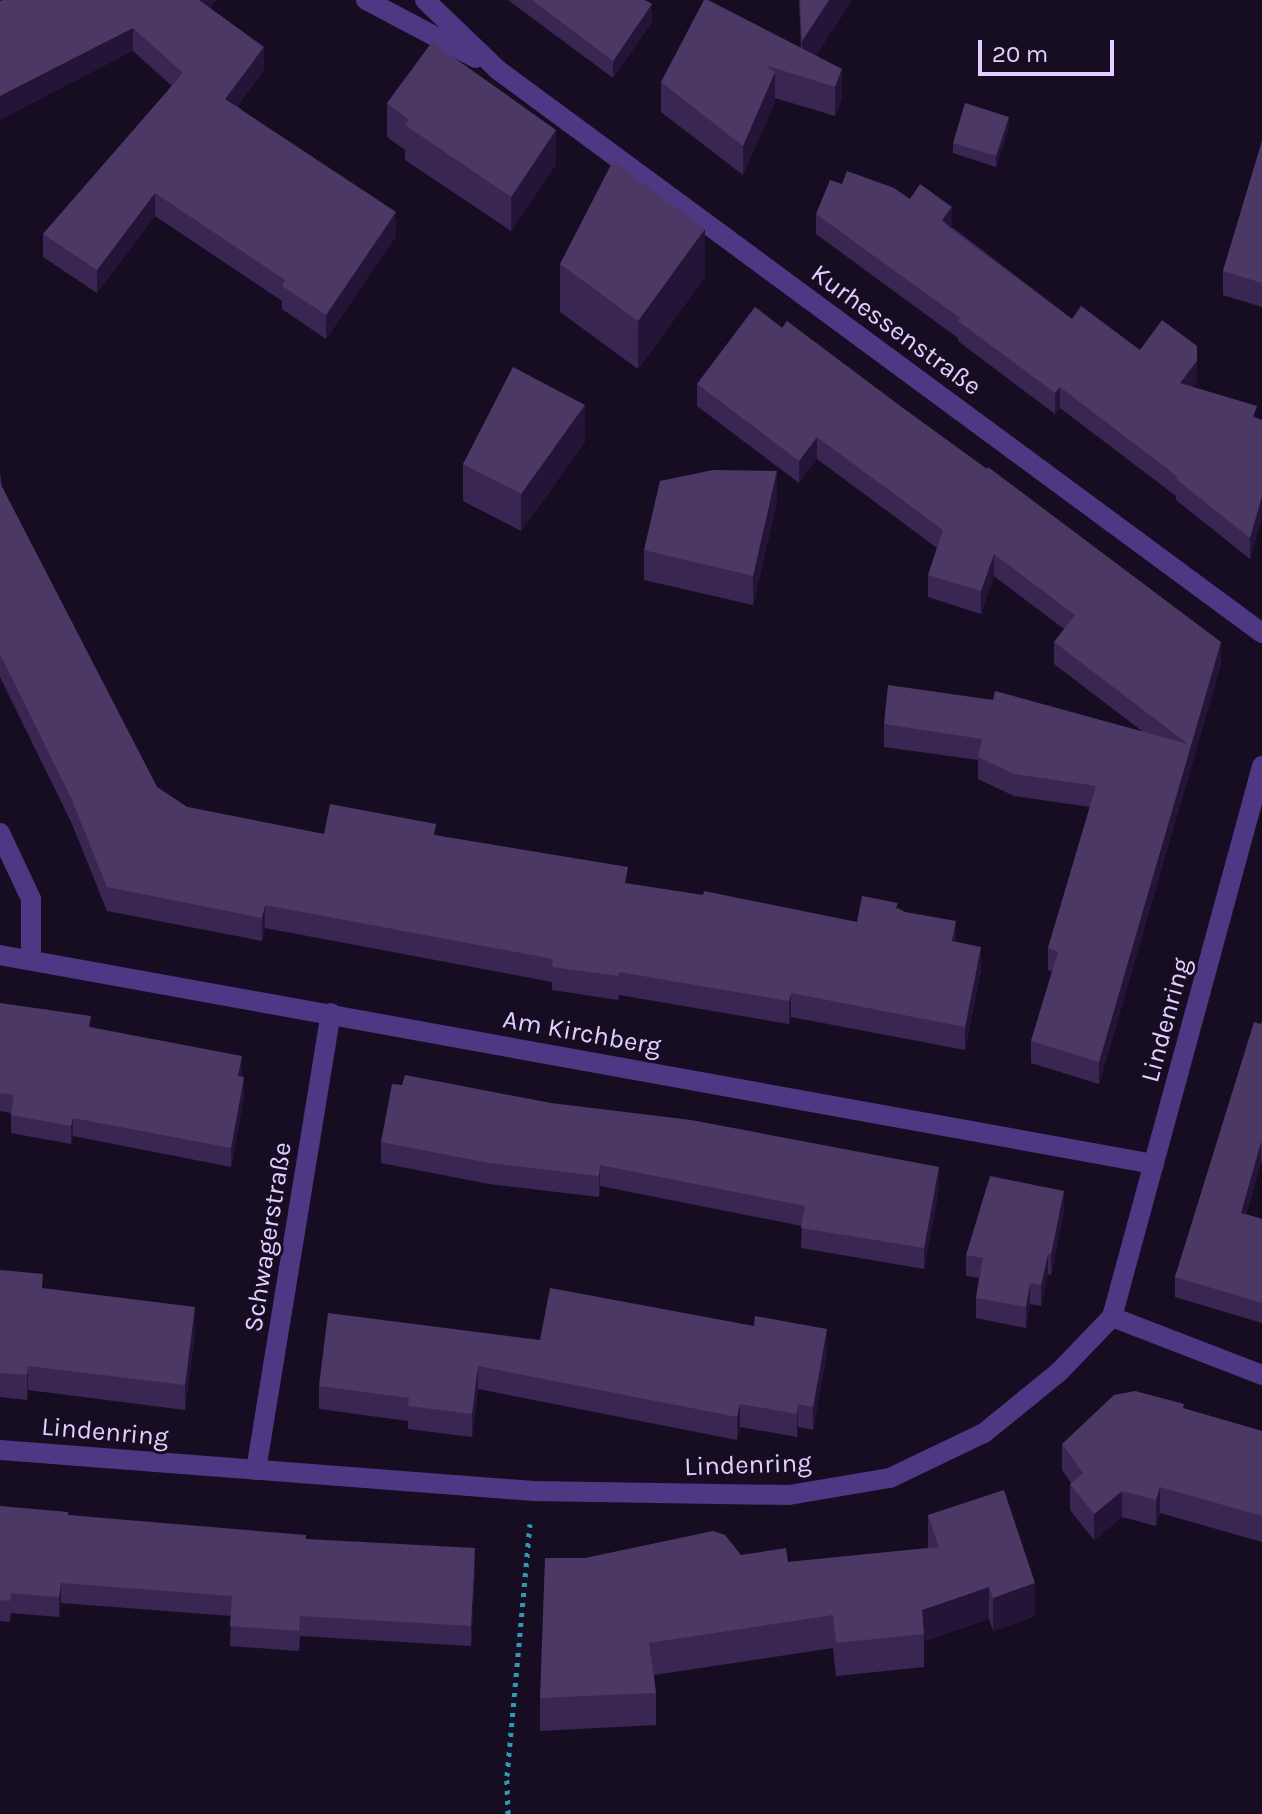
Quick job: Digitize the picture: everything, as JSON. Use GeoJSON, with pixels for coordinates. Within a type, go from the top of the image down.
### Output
{"type":"FeatureCollection","features":[{"type":"Feature","properties":{"kind":"street","name":"Kurhessenstraße"},"geometry":{"type":"LineString","coordinates":[[366,0],[498,70]]}},
{"type":"Feature","properties":{"kind":"street","name":"Kurhessenstraße"},"geometry":{"type":"LineString","coordinates":[[425,0],[498,70],[1262,633]]}},
{"type":"Feature","properties":{"kind":"street","name":"Lindenring"},"geometry":{"type":"LineString","coordinates":[[0,1450],[533,1491],[789,1495],[890,1478],[984,1433],[1059,1372],[1112,1317],[1262,766]]}},
{"type":"Feature","properties":{"kind":"street"},"geometry":{"type":"LineString","coordinates":[[0,833],[31,899],[31,960]]}},
{"type":"Feature","properties":{"kind":"street","name":"Am Kirchberg"},"geometry":{"type":"LineString","coordinates":[[0,955],[1154,1164]]}},
{"type":"Feature","properties":{"kind":"street","name":"Schwagerstraße"},"geometry":{"type":"LineString","coordinates":[[256,1470],[331,1013]]}},
{"type":"Feature","properties":{"kind":"street"},"geometry":{"type":"LineString","coordinates":[[1112,1317],[1262,1375]]}},
{"type":"Feature","properties":{"kind":"path"},"geometry":{"type":"LineString","coordinates":[[508,1814],[507,1776],[533,1491]]}},
{"type":"Feature","properties":{"kind":"building"},"geometry":{"type":"Polygon","coordinates":[[[199,0],[264,47],[225,99],[396,212],[326,315],[282,286],[285,280],[155,193],[97,270],[43,234],[183,73],[133,28],[0,96],[0,1],[199,0]]]}},
{"type":"Feature","properties":{"kind":"building"},"geometry":{"type":"Polygon","coordinates":[[[532,0],[645,0],[652,4],[613,61],[532,0]]]}},
{"type":"Feature","properties":{"kind":"building"},"geometry":{"type":"Polygon","coordinates":[[[704,0],[842,69],[835,87],[765,65],[775,72],[743,146],[661,82],[704,0]]]}},
{"type":"Feature","properties":{"kind":"building"},"geometry":{"type":"Polygon","coordinates":[[[800,0],[829,0],[802,41],[800,0]]]}},
{"type":"Feature","properties":{"kind":"building"},"geometry":{"type":"Polygon","coordinates":[[[432,42],[556,130],[511,197],[405,125],[409,120],[387,103],[432,42]]]}},
{"type":"Feature","properties":{"kind":"building"},"geometry":{"type":"Polygon","coordinates":[[[965,103],[1009,117],[996,156],[953,143],[965,103]]]}},
{"type":"Feature","properties":{"kind":"building"},"geometry":{"type":"Polygon","coordinates":[[[1262,141],[1262,283],[1223,271],[1262,141]]]}},
{"type":"Feature","properties":{"kind":"building"},"geometry":{"type":"Polygon","coordinates":[[[613,161],[705,229],[638,321],[560,264],[613,161]]]}},
{"type":"Feature","properties":{"kind":"building"},"geometry":{"type":"Polygon","coordinates":[[[847,171],[894,188],[910,199],[920,184],[952,207],[942,220],[955,232],[1072,319],[1081,306],[1140,350],[1162,320],[1197,346],[1197,361],[1180,383],[1257,406],[1253,417],[1262,420],[1262,496],[1250,538],[1176,479],[1178,477],[1060,387],[1055,393],[958,321],[960,318],[816,214],[830,180],[842,184],[847,171]]]}},
{"type":"Feature","properties":{"kind":"building"},"geometry":{"type":"Polygon","coordinates":[[[755,307],[782,328],[787,321],[1221,642],[1099,1062],[1031,1041],[1058,952],[1048,948],[1096,786],[1014,774],[978,757],[982,739],[884,724],[888,685],[993,700],[995,691],[1188,744],[1054,642],[1075,615],[994,554],[981,591],[928,575],[943,530],[817,437],[799,461],[697,384],[755,307]]]}},
{"type":"Feature","properties":{"kind":"building"},"geometry":{"type":"Polygon","coordinates":[[[513,367],[585,405],[521,494],[463,464],[513,367]]]}},
{"type":"Feature","properties":{"kind":"building"},"geometry":{"type":"Polygon","coordinates":[[[713,470],[777,471],[753,576],[644,550],[660,481],[713,470]]]}},
{"type":"Feature","properties":{"kind":"building"},"geometry":{"type":"Polygon","coordinates":[[[0,483],[157,787],[187,807],[324,834],[330,804],[436,824],[434,835],[628,867],[625,883],[703,895],[704,891],[857,922],[862,896],[898,903],[896,908],[905,912],[956,921],[952,941],[981,947],[965,1027],[791,993],[789,1001],[619,972],[618,976],[552,967],[553,959],[265,905],[262,918],[107,887],[72,800],[0,654],[0,483]]]}},
{"type":"Feature","properties":{"kind":"building"},"geometry":{"type":"Polygon","coordinates":[[[0,1003],[91,1016],[89,1027],[242,1056],[238,1076],[244,1077],[231,1148],[73,1118],[71,1126],[11,1115],[14,1095],[0,1093],[0,1003]]]}},
{"type":"Feature","properties":{"kind":"building"},"geometry":{"type":"Polygon","coordinates":[[[1262,1021],[1262,1143],[1241,1213],[1262,1219],[1262,1303],[1175,1277],[1254,1022],[1261,1024],[1262,1021]]]}},
{"type":"Feature","properties":{"kind":"building"},"geometry":{"type":"Polygon","coordinates":[[[405,1075],[551,1103],[691,1120],[939,1167],[924,1248],[801,1228],[805,1206],[600,1165],[599,1176],[489,1163],[381,1142],[392,1084],[402,1085],[405,1075]]]}},
{"type":"Feature","properties":{"kind":"building"},"geometry":{"type":"Polygon","coordinates":[[[990,1176],[1064,1191],[1041,1285],[1030,1283],[1026,1307],[976,1298],[983,1258],[966,1255],[990,1176]]]}},
{"type":"Feature","properties":{"kind":"building"},"geometry":{"type":"Polygon","coordinates":[[[0,1270],[43,1274],[42,1288],[195,1307],[185,1385],[28,1366],[27,1375],[0,1373],[0,1270]]]}},
{"type":"Feature","properties":{"kind":"building"},"geometry":{"type":"Polygon","coordinates":[[[550,1288],[754,1326],[755,1316],[827,1329],[813,1407],[798,1404],[797,1414],[740,1404],[737,1417],[478,1366],[472,1414],[408,1406],[409,1398],[319,1386],[328,1313],[540,1340],[550,1288]]]}},
{"type":"Feature","properties":{"kind":"building"},"geometry":{"type":"Polygon","coordinates":[[[1135,1391],[1262,1431],[1262,1516],[1160,1487],[1156,1500],[1122,1491],[1094,1514],[1070,1484],[1083,1473],[1062,1444],[1114,1395],[1135,1391]]]}},
{"type":"Feature","properties":{"kind":"building"},"geometry":{"type":"Polygon","coordinates":[[[1004,1490],[1035,1583],[993,1598],[989,1587],[922,1610],[924,1634],[836,1643],[833,1615],[649,1643],[656,1693],[540,1698],[545,1558],[585,1558],[713,1531],[725,1535],[741,1555],[786,1548],[788,1562],[939,1547],[928,1515],[1004,1490]]]}},
{"type":"Feature","properties":{"kind":"building"},"geometry":{"type":"Polygon","coordinates":[[[0,1506],[68,1512],[68,1515],[306,1535],[306,1539],[475,1548],[471,1626],[300,1616],[299,1631],[230,1626],[232,1596],[61,1583],[59,1597],[11,1593],[10,1601],[0,1600],[0,1506]]]}}]}
